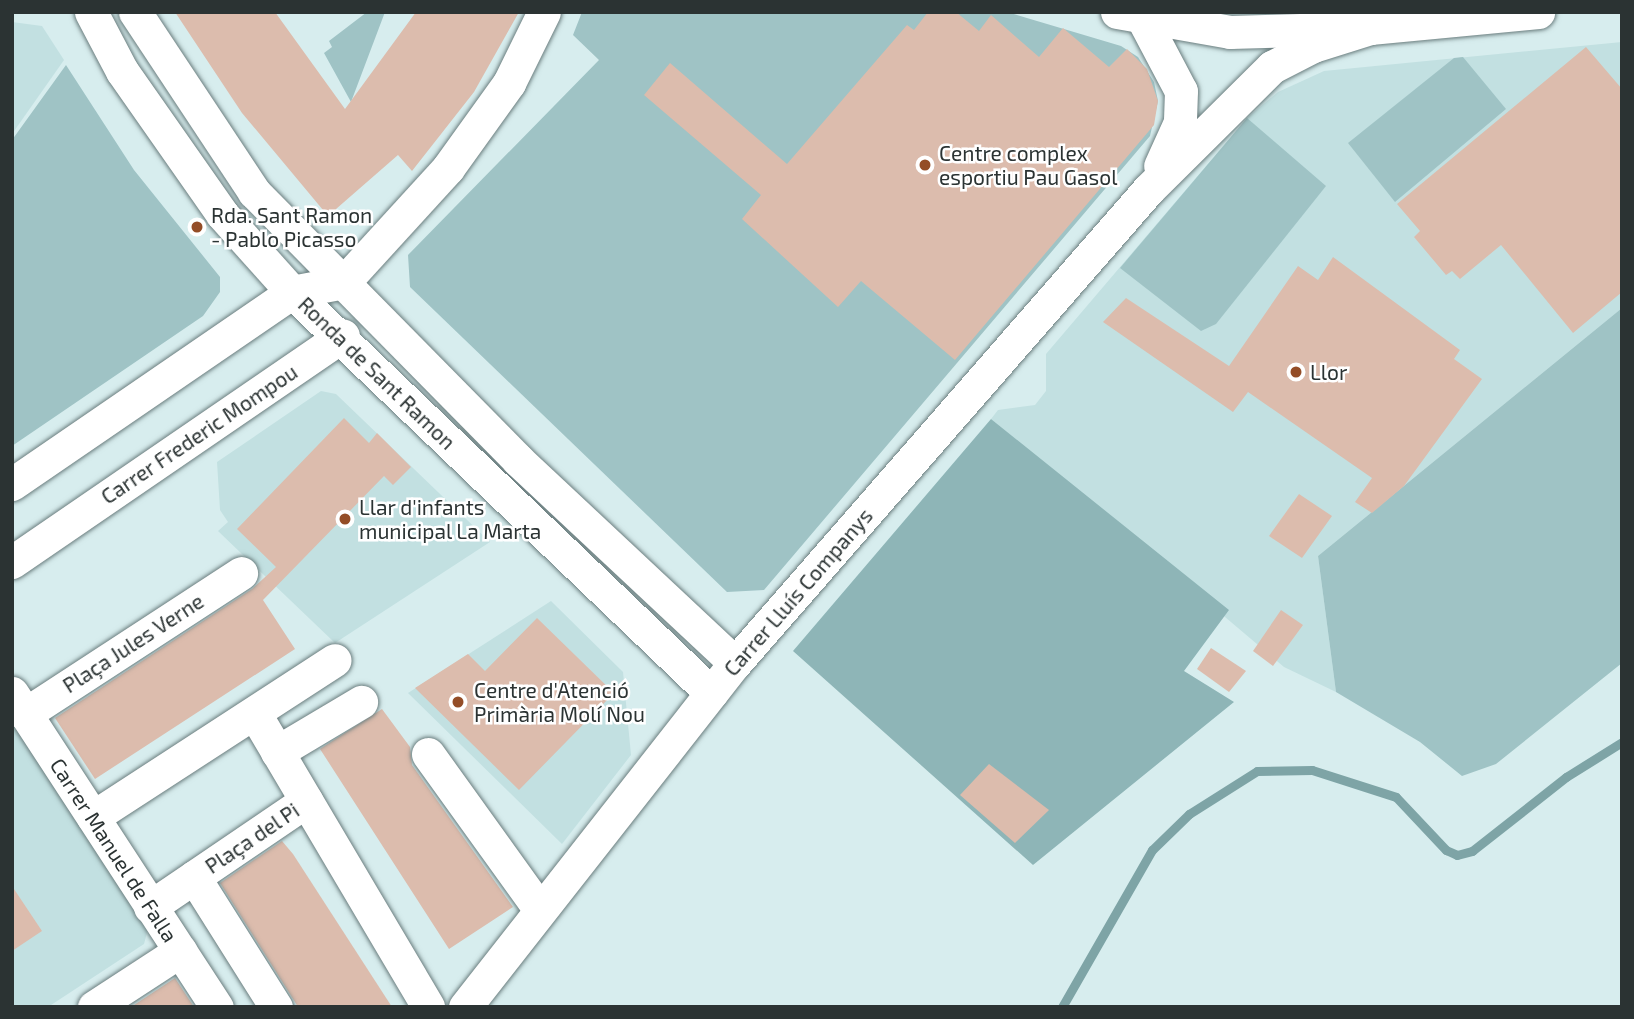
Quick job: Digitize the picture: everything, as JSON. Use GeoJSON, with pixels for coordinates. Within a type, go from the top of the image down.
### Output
{"type":"FeatureCollection","features":[{"type":"Feature","properties":{"kind":"street","name":"Ronda de Sant Ramon"},"geometry":{"type":"LineString","coordinates":[[91,12],[122,71],[222,214],[292,292],[343,335],[711,693]]}},
{"type":"Feature","properties":{"kind":"street","name":"Ronda de Sant Ramon"},"geometry":{"type":"LineString","coordinates":[[135,12],[254,192],[518,460],[735,663]]}},
{"type":"Feature","properties":{"kind":"street"},"geometry":{"type":"LineString","coordinates":[[12,484],[292,292],[344,282],[449,168],[509,83],[544,12]]}},
{"type":"Feature","properties":{"kind":"street"},"geometry":{"type":"LineString","coordinates":[[1130,16],[1230,32],[1370,28],[1477,15],[1538,12]]}},
{"type":"Feature","properties":{"kind":"street","name":"Carrer Lluís Companys"},"geometry":{"type":"LineString","coordinates":[[1130,16],[1174,71],[1182,108],[1174,140],[1148,190]]}},
{"type":"Feature","properties":{"kind":"street","name":"Carrer Lluís Companys"},"geometry":{"type":"LineString","coordinates":[[465,1007],[735,663],[1148,190],[1272,67],[1313,46],[1370,28]]}},
{"type":"Feature","properties":{"kind":"street"},"geometry":{"type":"LineString","coordinates":[[343,335],[344,282]]}},
{"type":"Feature","properties":{"kind":"street","name":"Carrer Frederic Mompou"},"geometry":{"type":"LineString","coordinates":[[12,562],[343,335]]}},
{"type":"Feature","properties":{"kind":"street","name":"Plaça Jules Verne"},"geometry":{"type":"LineString","coordinates":[[19,704],[241,573]]}},
{"type":"Feature","properties":{"kind":"street"},"geometry":{"type":"LineString","coordinates":[[93,817],[335,660]]}},
{"type":"Feature","properties":{"kind":"street"},"geometry":{"type":"LineString","coordinates":[[277,752],[361,702]]}},
{"type":"Feature","properties":{"kind":"street","name":"Carrer Manuel de Falla"},"geometry":{"type":"LineString","coordinates":[[19,704],[217,1007]]}},
{"type":"Feature","properties":{"kind":"street","name":"Plaça del Pi"},"geometry":{"type":"LineString","coordinates":[[150,907],[306,801],[255,714]]}},
{"type":"Feature","properties":{"kind":"street"},"geometry":{"type":"LineString","coordinates":[[428,754],[540,910]]}},
{"type":"Feature","properties":{"kind":"street"},"geometry":{"type":"LineString","coordinates":[[306,801],[428,1007]]}},
{"type":"Feature","properties":{"kind":"street"},"geometry":{"type":"LineString","coordinates":[[194,877],[276,1007]]}},
{"type":"Feature","properties":{"kind":"street"},"geometry":{"type":"LineString","coordinates":[[94,1007],[176,944],[214,910]]}},
{"type":"Feature","properties":{"kind":"shaded area"},"geometry":{"type":"Polygon","coordinates":[[[367,12],[385,12],[351,102],[324,53],[332,47],[329,41],[367,12]]]}},
{"type":"Feature","properties":{"kind":"shaded area"},"geometry":{"type":"Polygon","coordinates":[[[582,12],[1007,12],[1121,46],[1138,57],[1154,82],[1158,101],[1150,136],[764,590],[727,592],[410,287],[408,255],[599,60],[573,35],[582,12]]]}},
{"type":"Feature","properties":{"kind":"shaded area"},"geometry":{"type":"Polygon","coordinates":[[[12,22],[42,26],[64,60],[12,134],[12,22]]]}},
{"type":"Feature","properties":{"kind":"shaded area","name":"Llor"},"geometry":{"type":"Polygon","coordinates":[[[1622,42],[1622,308],[1318,556],[1336,692],[1284,667],[991,419],[998,410],[1035,405],[1046,391],[1046,354],[1247,118],[1278,92],[1324,71],[1622,42]]]}},
{"type":"Feature","properties":{"kind":"shaded area"},"geometry":{"type":"Polygon","coordinates":[[[1463,57],[1506,109],[1395,202],[1348,143],[1454,58],[1463,57]]]}},
{"type":"Feature","properties":{"kind":"shaded area"},"geometry":{"type":"Polygon","coordinates":[[[66,65],[134,170],[220,277],[220,292],[203,316],[12,446],[12,140],[66,65]]]}},
{"type":"Feature","properties":{"kind":"shaded area"},"geometry":{"type":"Polygon","coordinates":[[[1247,118],[1326,186],[1216,324],[1201,331],[1120,268],[1247,118]]]}},
{"type":"Feature","properties":{"kind":"shaded area"},"geometry":{"type":"Polygon","coordinates":[[[1622,308],[1622,663],[1496,764],[1462,776],[1420,742],[1336,692],[1318,556],[1622,308]]]}},
{"type":"Feature","properties":{"kind":"shaded area","name":"Llar d'infants municipal La Marta"},"geometry":{"type":"Polygon","coordinates":[[[321,391],[336,394],[490,542],[335,643],[218,531],[228,522],[220,510],[217,462],[321,391]]]}},
{"type":"Feature","properties":{"kind":"shaded area"},"geometry":{"type":"Polygon","coordinates":[[[991,419],[1229,610],[1184,671],[1234,702],[1033,865],[793,651],[991,419]]]}},
{"type":"Feature","properties":{"kind":"shaded area"},"geometry":{"type":"Polygon","coordinates":[[[551,601],[623,672],[631,755],[562,844],[408,693],[551,601]]]}},
{"type":"Feature","properties":{"kind":"shaded area"},"geometry":{"type":"Polygon","coordinates":[[[12,721],[148,929],[144,944],[48,1007],[12,1007],[12,721]]]}},
{"type":"Feature","properties":{"kind":"building"},"geometry":{"type":"Polygon","coordinates":[[[175,12],[275,12],[345,109],[416,12],[519,12],[474,92],[412,171],[398,155],[328,216],[242,113],[175,12]]]}},
{"type":"Feature","properties":{"kind":"building","name":"Centre complex esportiu Pau Gasol"},"geometry":{"type":"Polygon","coordinates":[[[928,12],[956,12],[979,31],[991,15],[1039,57],[1063,28],[1109,67],[1127,49],[1147,69],[1158,101],[1154,125],[955,360],[861,281],[838,307],[742,219],[761,195],[644,95],[670,63],[787,164],[907,25],[914,30],[928,12]]]}},
{"type":"Feature","properties":{"kind":"building"},"geometry":{"type":"Polygon","coordinates":[[[1586,47],[1622,89],[1622,292],[1573,333],[1501,245],[1460,279],[1452,271],[1446,275],[1414,237],[1420,231],[1397,204],[1586,47]]]}},
{"type":"Feature","properties":{"kind":"building"},"geometry":{"type":"Polygon","coordinates":[[[1333,257],[1460,350],[1454,359],[1482,379],[1404,486],[1372,513],[1355,502],[1372,478],[1248,392],[1233,412],[1103,322],[1126,298],[1229,366],[1298,266],[1318,280],[1333,257]]]}},
{"type":"Feature","properties":{"kind":"building"},"geometry":{"type":"Polygon","coordinates":[[[344,418],[369,443],[377,433],[411,467],[393,485],[384,476],[263,600],[295,649],[95,779],[55,718],[252,589],[276,567],[237,529],[344,418]]]}},
{"type":"Feature","properties":{"kind":"building"},"geometry":{"type":"Polygon","coordinates":[[[1299,494],[1332,516],[1302,558],[1269,536],[1299,494]]]}},
{"type":"Feature","properties":{"kind":"building"},"geometry":{"type":"Polygon","coordinates":[[[1281,610],[1303,625],[1273,666],[1253,651],[1281,610]]]}},
{"type":"Feature","properties":{"kind":"building","name":"Centre d'Atenció Primària Molí Nou"},"geometry":{"type":"Polygon","coordinates":[[[537,618],[614,693],[519,790],[415,688],[468,654],[485,671],[537,618]]]}},
{"type":"Feature","properties":{"kind":"building"},"geometry":{"type":"Polygon","coordinates":[[[1211,648],[1246,671],[1229,692],[1197,669],[1211,648]]]}},
{"type":"Feature","properties":{"kind":"building"},"geometry":{"type":"Polygon","coordinates":[[[382,709],[410,747],[412,765],[513,907],[449,949],[320,749],[382,709]]]}},
{"type":"Feature","properties":{"kind":"building"},"geometry":{"type":"Polygon","coordinates":[[[989,764],[1049,810],[1015,843],[960,795],[989,764]]]}},
{"type":"Feature","properties":{"kind":"building"},"geometry":{"type":"Polygon","coordinates":[[[282,841],[392,1007],[298,1007],[220,883],[282,841]]]}},
{"type":"Feature","properties":{"kind":"building"},"geometry":{"type":"Polygon","coordinates":[[[12,886],[42,931],[12,951],[12,886]]]}},
{"type":"Feature","properties":{"kind":"building"},"geometry":{"type":"Polygon","coordinates":[[[175,978],[194,1007],[131,1007],[175,978]]]}},
{"type":"Feature","properties":{"kind":"waterway"},"geometry":{"type":"LineString","coordinates":[[1062,1007],[1152,850],[1189,814],[1257,771],[1312,770],[1396,797],[1446,850],[1457,855],[1472,851],[1566,777],[1622,742]]}},
{"type":"Feature","properties":{"kind":"place","name":"Centre complex esportiu Pau Gasol"},"geometry":{"type":"Point","coordinates":[925,165]}},
{"type":"Feature","properties":{"kind":"place","name":"Rda. Sant Ramon - Pablo Picasso"},"geometry":{"type":"Point","coordinates":[197,227]}},
{"type":"Feature","properties":{"kind":"place","name":"Llor"},"geometry":{"type":"Point","coordinates":[1296,372]}},
{"type":"Feature","properties":{"kind":"place","name":"Llar d'infants municipal La Marta"},"geometry":{"type":"Point","coordinates":[345,519]}},
{"type":"Feature","properties":{"kind":"place","name":"Centre d'Atenció Primària Molí Nou"},"geometry":{"type":"Point","coordinates":[458,702]}}]}
